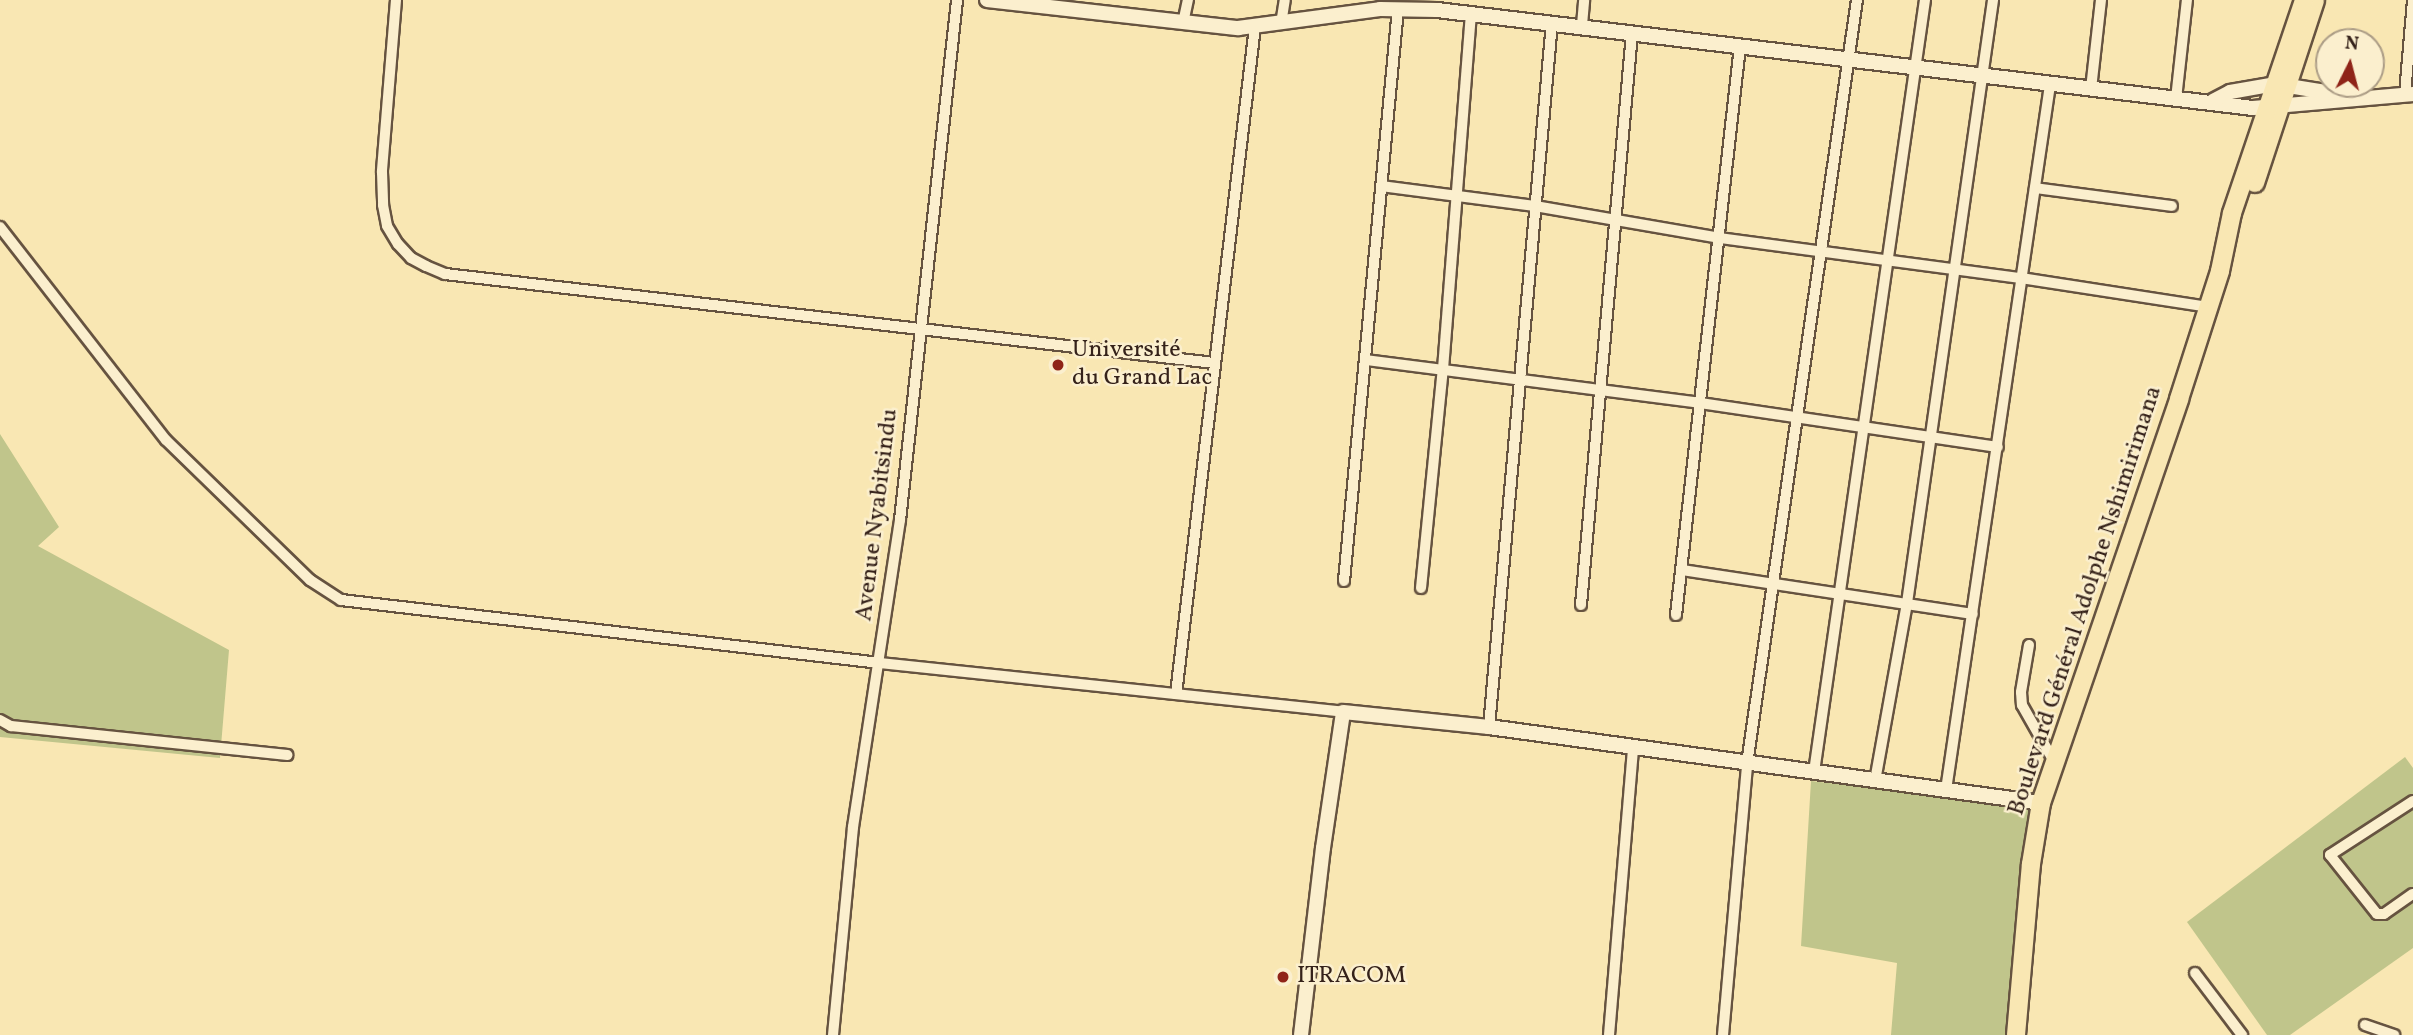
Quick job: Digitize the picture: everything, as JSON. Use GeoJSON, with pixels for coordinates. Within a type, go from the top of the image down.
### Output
{"type":"FeatureCollection","features":[{"type":"Feature","properties":{"kind":"main road","name":"Boulevard Général Adolphe Nshimirimana"},"geometry":{"type":"LineString","coordinates":[[2282,84],[2304,0]]}},
{"type":"Feature","properties":{"kind":"main road","name":"Boulevard Général Adolphe Nshimirimana"},"geometry":{"type":"LineString","coordinates":[[2016,1035],[2031,863],[2041,803],[2220,271],[2232,213],[2315,0]]}},
{"type":"Feature","properties":{"kind":"street"},"geometry":{"type":"LineString","coordinates":[[396,0],[381,188],[387,226],[411,258],[445,274],[1213,363]]}},
{"type":"Feature","properties":{"kind":"street","name":"Avenue Nyabitsindu"},"geometry":{"type":"LineString","coordinates":[[833,1035],[853,827],[880,663],[921,331],[957,0]]}},
{"type":"Feature","properties":{"kind":"street"},"geometry":{"type":"LineString","coordinates":[[987,0],[1092,6],[1183,23],[1255,27],[1437,5],[1471,13],[2176,99],[2273,108],[2346,98]]}},
{"type":"Feature","properties":{"kind":"street"},"geometry":{"type":"LineString","coordinates":[[1183,23],[1188,0]]}},
{"type":"Feature","properties":{"kind":"street"},"geometry":{"type":"LineString","coordinates":[[1281,24],[1285,0]]}},
{"type":"Feature","properties":{"kind":"street"},"geometry":{"type":"LineString","coordinates":[[1582,25],[1584,0]]}},
{"type":"Feature","properties":{"kind":"street"},"geometry":{"type":"LineString","coordinates":[[1723,1035],[1746,764],[1857,0]]}},
{"type":"Feature","properties":{"kind":"street"},"geometry":{"type":"LineString","coordinates":[[1814,772],[1925,0]]}},
{"type":"Feature","properties":{"kind":"street"},"geometry":{"type":"LineString","coordinates":[[1875,781],[1907,603],[1993,0]]}},
{"type":"Feature","properties":{"kind":"street"},"geometry":{"type":"LineString","coordinates":[[2091,89],[2101,0]]}},
{"type":"Feature","properties":{"kind":"street"},"geometry":{"type":"LineString","coordinates":[[2176,99],[2187,0]]}},
{"type":"Feature","properties":{"kind":"street"},"geometry":{"type":"LineString","coordinates":[[2385,95],[2409,94],[2413,0]]}},
{"type":"Feature","properties":{"kind":"street"},"geometry":{"type":"LineString","coordinates":[[1345,581],[1398,9]]}},
{"type":"Feature","properties":{"kind":"street"},"geometry":{"type":"LineString","coordinates":[[1421,588],[1443,369],[1471,13]]}},
{"type":"Feature","properties":{"kind":"street"},"geometry":{"type":"LineString","coordinates":[[1489,727],[1508,526],[1517,379],[1552,22]]}},
{"type":"Feature","properties":{"kind":"street"},"geometry":{"type":"LineString","coordinates":[[1176,694],[1213,363],[1255,27]]}},
{"type":"Feature","properties":{"kind":"street"},"geometry":{"type":"LineString","coordinates":[[1581,605],[1632,33]]}},
{"type":"Feature","properties":{"kind":"street"},"geometry":{"type":"LineString","coordinates":[[1676,615],[1740,46]]}},
{"type":"Feature","properties":{"kind":"street"},"geometry":{"type":"LineString","coordinates":[[2213,101],[2230,92],[2282,84],[2315,90]]}},
{"type":"Feature","properties":{"kind":"street"},"geometry":{"type":"LineString","coordinates":[[1946,790],[2050,85]]}},
{"type":"Feature","properties":{"kind":"street"},"geometry":{"type":"LineString","coordinates":[[1381,186],[1535,206],[1720,238],[2021,278],[2208,307]]}},
{"type":"Feature","properties":{"kind":"street"},"geometry":{"type":"LineString","coordinates":[[2035,188],[2172,206]]}},
{"type":"Feature","properties":{"kind":"street"},"geometry":{"type":"LineString","coordinates":[[0,227],[166,440],[310,580],[335,598],[880,663],[1489,727],[2041,803]]}},
{"type":"Feature","properties":{"kind":"street"},"geometry":{"type":"LineString","coordinates":[[1366,360],[1601,389],[1998,447]]}},
{"type":"Feature","properties":{"kind":"street"},"geometry":{"type":"LineString","coordinates":[[1682,570],[1973,614]]}},
{"type":"Feature","properties":{"kind":"street"},"geometry":{"type":"LineString","coordinates":[[2029,646],[2021,692],[2022,705],[2055,762]]}},
{"type":"Feature","properties":{"kind":"street"},"geometry":{"type":"LineString","coordinates":[[1301,1035],[1323,848],[1343,712]]}},
{"type":"Feature","properties":{"kind":"street"},"geometry":{"type":"LineString","coordinates":[[0,720],[11,726],[287,755]]}},
{"type":"Feature","properties":{"kind":"street"},"geometry":{"type":"LineString","coordinates":[[1609,1035],[1633,748]]}},
{"type":"Feature","properties":{"kind":"street"},"geometry":{"type":"LineString","coordinates":[[2413,801],[2330,855],[2377,914],[2384,914],[2413,894]]}},
{"type":"Feature","properties":{"kind":"street"},"geometry":{"type":"LineString","coordinates":[[2195,973],[2242,1035]]}},
{"type":"Feature","properties":{"kind":"street"},"geometry":{"type":"LineString","coordinates":[[2365,1025],[2394,1035]]}},
{"type":"Feature","properties":{"kind":"green space"},"geometry":{"type":"Polygon","coordinates":[[[0,434],[59,527],[38,546],[229,650],[220,758],[0,737],[0,434]]]}},
{"type":"Feature","properties":{"kind":"green space"},"geometry":{"type":"Polygon","coordinates":[[[2405,757],[2413,768],[2413,948],[2290,1035],[2267,1035],[2187,922],[2405,757]]]}},
{"type":"Feature","properties":{"kind":"green space"},"geometry":{"type":"Polygon","coordinates":[[[1811,781],[2026,805],[2031,818],[2015,1035],[1891,1035],[1897,963],[1801,946],[1811,781]]]}},
{"type":"Feature","properties":{"kind":"place","name":"Université du Grand Lac"},"geometry":{"type":"Point","coordinates":[1058,365]}},
{"type":"Feature","properties":{"kind":"place","name":"ITRACOM"},"geometry":{"type":"Point","coordinates":[1283,977]}}]}
